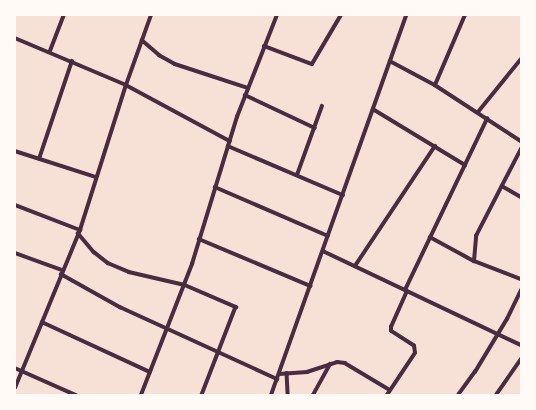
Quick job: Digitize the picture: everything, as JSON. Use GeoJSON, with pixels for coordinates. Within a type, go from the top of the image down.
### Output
{"type":"FeatureCollection","features":[{"type":"Feature","properties":{"kind":"street"},"geometry":{"type":"LineString","coordinates":[[50,51],[64,15]]}},
{"type":"Feature","properties":{"kind":"street"},"geometry":{"type":"LineString","coordinates":[[15,388],[79,231],[126,85],[151,15]]}},
{"type":"Feature","properties":{"kind":"street"},"geometry":{"type":"LineString","coordinates":[[141,395],[168,330],[184,285],[245,94],[277,15]]}},
{"type":"Feature","properties":{"kind":"street"},"geometry":{"type":"LineString","coordinates":[[264,46],[312,64],[341,15]]}},
{"type":"Feature","properties":{"kind":"street"},"geometry":{"type":"LineString","coordinates":[[271,395],[311,286],[406,15]]}},
{"type":"Feature","properties":{"kind":"street"},"geometry":{"type":"LineString","coordinates":[[434,85],[465,15]]}},
{"type":"Feature","properties":{"kind":"street"},"geometry":{"type":"LineString","coordinates":[[15,38],[50,51],[126,85],[230,141]]}},
{"type":"Feature","properties":{"kind":"street"},"geometry":{"type":"LineString","coordinates":[[142,40],[158,55],[174,64],[248,88]]}},
{"type":"Feature","properties":{"kind":"street"},"geometry":{"type":"LineString","coordinates":[[478,112],[521,59]]}},
{"type":"Feature","properties":{"kind":"street"},"geometry":{"type":"LineString","coordinates":[[39,158],[72,61]]}},
{"type":"Feature","properties":{"kind":"street"},"geometry":{"type":"LineString","coordinates":[[390,61],[434,85],[521,141]]}},
{"type":"Feature","properties":{"kind":"street"},"geometry":{"type":"LineString","coordinates":[[245,94],[315,128]]}},
{"type":"Feature","properties":{"kind":"street"},"geometry":{"type":"LineString","coordinates":[[297,175],[322,106]]}},
{"type":"Feature","properties":{"kind":"street"},"geometry":{"type":"LineString","coordinates":[[373,109],[466,165]]}},
{"type":"Feature","properties":{"kind":"street"},"geometry":{"type":"LineString","coordinates":[[387,395],[415,349],[414,346],[391,331],[391,327],[430,238],[487,119]]}},
{"type":"Feature","properties":{"kind":"street"},"geometry":{"type":"LineString","coordinates":[[228,146],[343,195]]}},
{"type":"Feature","properties":{"kind":"street"},"geometry":{"type":"LineString","coordinates":[[355,266],[435,146]]}},
{"type":"Feature","properties":{"kind":"street"},"geometry":{"type":"LineString","coordinates":[[15,150],[96,177]]}},
{"type":"Feature","properties":{"kind":"street"},"geometry":{"type":"LineString","coordinates":[[474,261],[476,236],[521,150]]}},
{"type":"Feature","properties":{"kind":"street"},"geometry":{"type":"LineString","coordinates":[[502,186],[521,198]]}},
{"type":"Feature","properties":{"kind":"street"},"geometry":{"type":"LineString","coordinates":[[215,187],[328,236]]}},
{"type":"Feature","properties":{"kind":"street"},"geometry":{"type":"LineString","coordinates":[[15,205],[79,231],[94,252],[108,263],[129,272],[184,285],[236,307],[202,395]]}},
{"type":"Feature","properties":{"kind":"street"},"geometry":{"type":"LineString","coordinates":[[430,238],[474,261],[521,279]]}},
{"type":"Feature","properties":{"kind":"street"},"geometry":{"type":"LineString","coordinates":[[199,239],[311,286]]}},
{"type":"Feature","properties":{"kind":"street"},"geometry":{"type":"LineString","coordinates":[[323,251],[521,345]]}},
{"type":"Feature","properties":{"kind":"street"},"geometry":{"type":"LineString","coordinates":[[15,253],[61,272],[120,307],[277,379]]}},
{"type":"Feature","properties":{"kind":"street"},"geometry":{"type":"LineString","coordinates":[[458,395],[498,334],[521,290]]}},
{"type":"Feature","properties":{"kind":"street"},"geometry":{"type":"LineString","coordinates":[[42,322],[150,372]]}},
{"type":"Feature","properties":{"kind":"street"},"geometry":{"type":"LineString","coordinates":[[496,395],[521,359]]}},
{"type":"Feature","properties":{"kind":"street"},"geometry":{"type":"LineString","coordinates":[[279,374],[307,372],[337,362],[350,365],[390,390]]}},
{"type":"Feature","properties":{"kind":"street"},"geometry":{"type":"LineString","coordinates":[[313,395],[330,364]]}},
{"type":"Feature","properties":{"kind":"street"},"geometry":{"type":"LineString","coordinates":[[15,368],[76,395]]}},
{"type":"Feature","properties":{"kind":"street"},"geometry":{"type":"LineString","coordinates":[[288,374],[288,395]]}}]}
